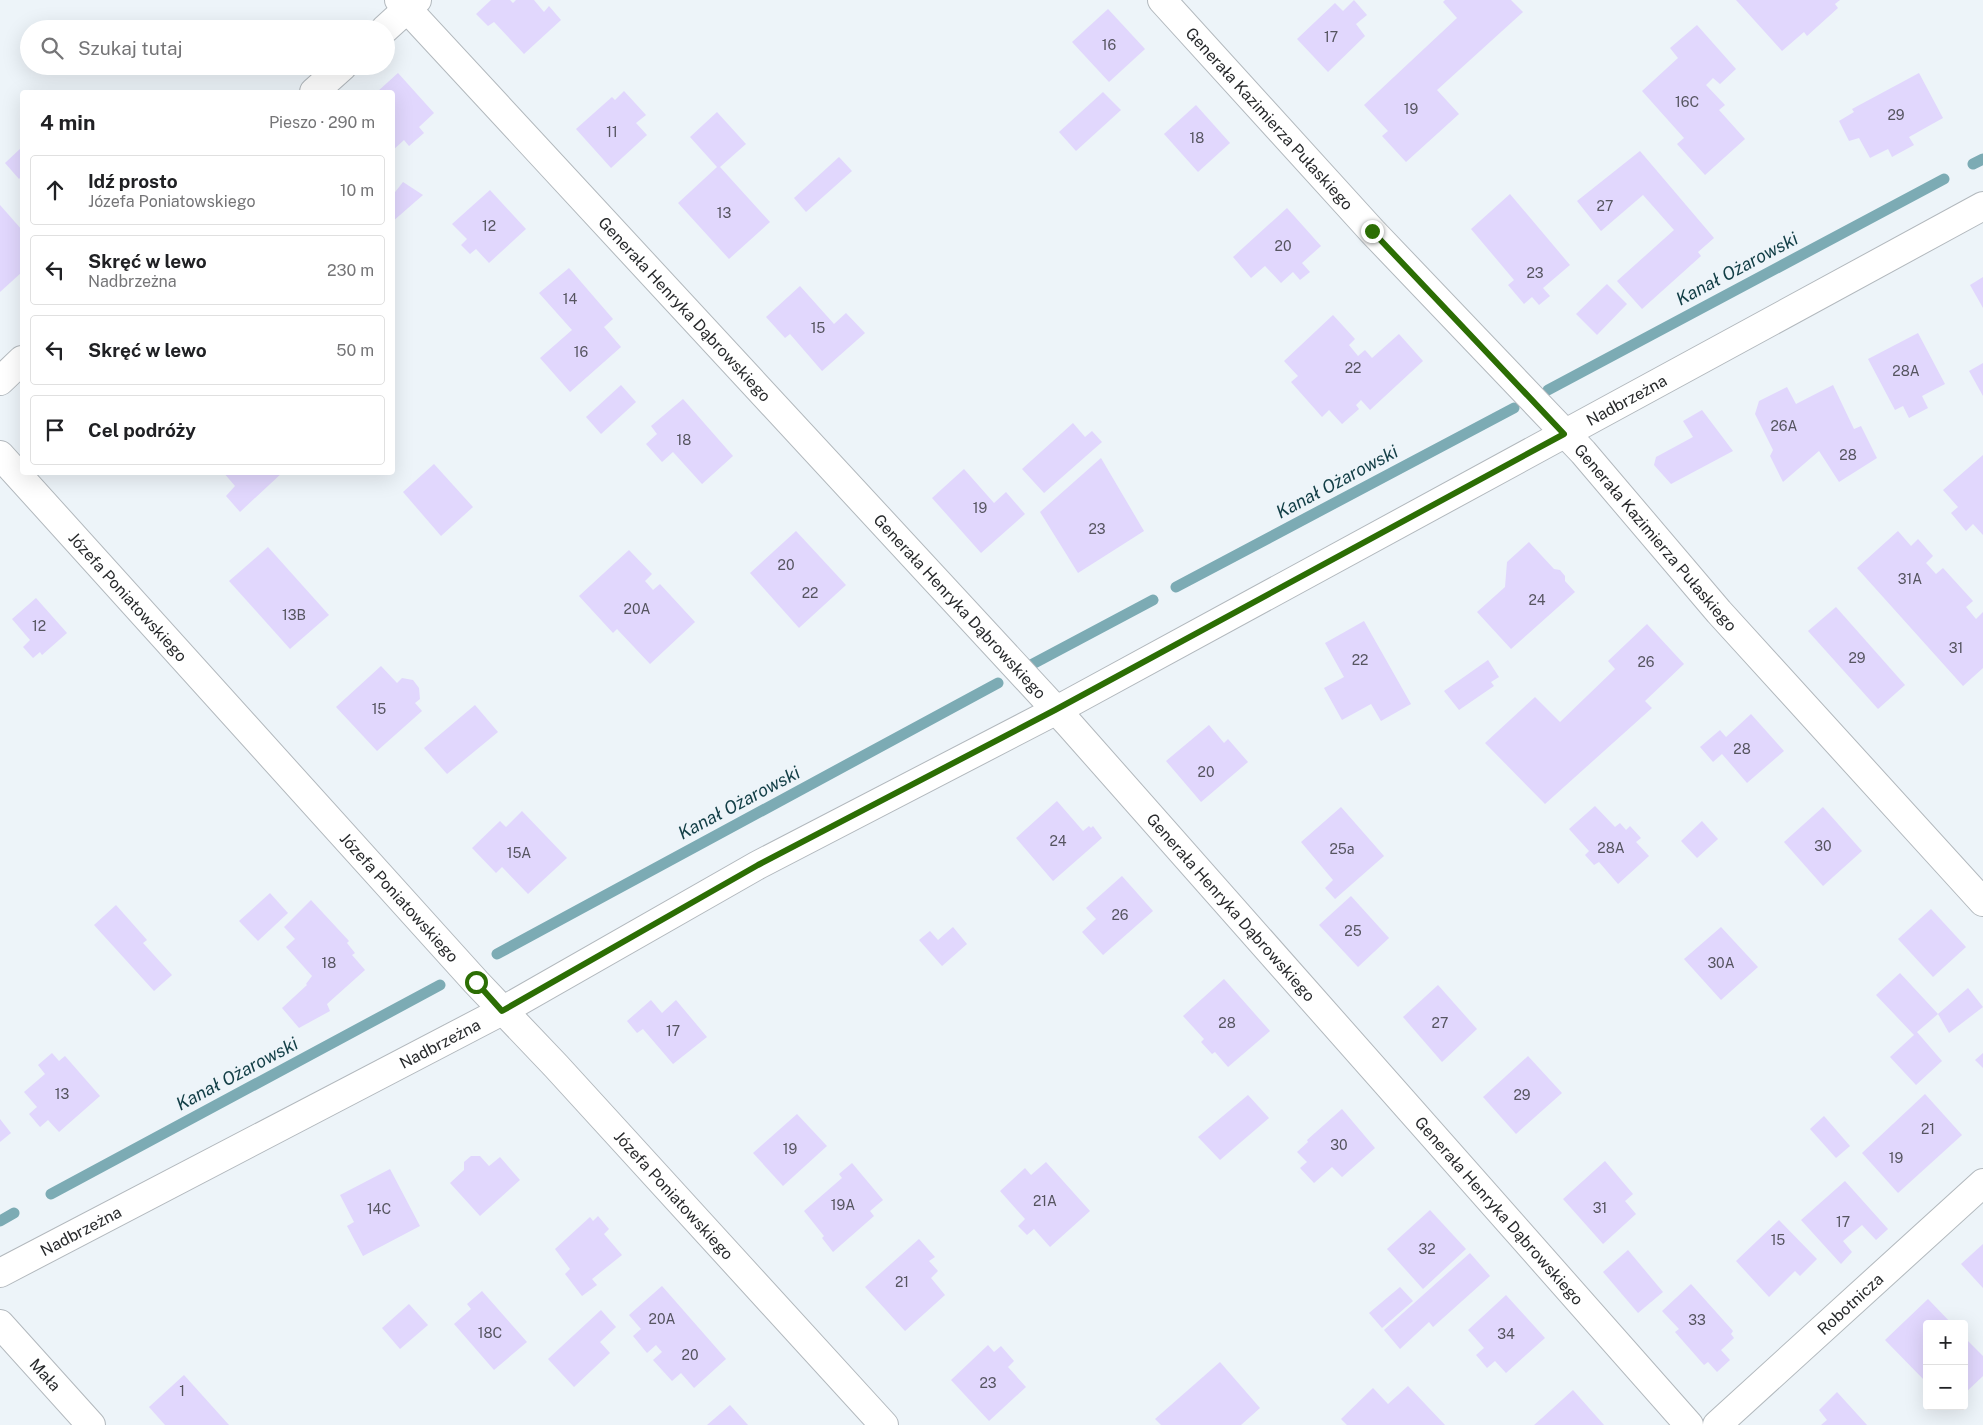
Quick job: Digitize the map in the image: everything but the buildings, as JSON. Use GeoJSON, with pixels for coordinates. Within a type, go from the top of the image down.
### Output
{"type":"FeatureCollection","features":[{"type":"Feature","properties":{"kind":"street","name":"Generała Kazimierza Pułaskiego"},"geometry":{"type":"LineString","coordinates":[[1162,0],[1372,231],[1583,452],[1719,612],[1983,902]]}},
{"type":"Feature","properties":{"kind":"street"},"geometry":{"type":"LineString","coordinates":[[393,20],[408,3]]}},
{"type":"Feature","properties":{"kind":"street","name":"Generała Henryka Dąbrowskiego"},"geometry":{"type":"LineString","coordinates":[[408,3],[1069,724],[1689,1425]]}},
{"type":"Feature","properties":{"kind":"street"},"geometry":{"type":"LineString","coordinates":[[316,90],[333,75]]}},
{"type":"Feature","properties":{"kind":"street","name":"Nadbrzeżna"},"geometry":{"type":"LineString","coordinates":[[0,1273],[502,1011],[758,865],[1055,710],[1983,206]]}},
{"type":"Feature","properties":{"kind":"street"},"geometry":{"type":"LineString","coordinates":[[0,381],[20,362]]}},
{"type":"Feature","properties":{"kind":"street","name":"Józefa Poniatowskiego"},"geometry":{"type":"LineString","coordinates":[[0,455],[502,1011],[556,1066],[884,1425]]}},
{"type":"Feature","properties":{"kind":"street","name":"Robotnicza"},"geometry":{"type":"LineString","coordinates":[[1717,1425],[1983,1183]]}},
{"type":"Feature","properties":{"kind":"street","name":"Mała"},"geometry":{"type":"LineString","coordinates":[[0,1324],[91,1425]]}},
{"type":"Feature","properties":{"kind":"waterway","name":"Kanał Ożarowski"},"geometry":{"type":"LineString","coordinates":[[1973,164],[1983,159]]}},
{"type":"Feature","properties":{"kind":"waterway","name":"Kanał Ożarowski"},"geometry":{"type":"LineString","coordinates":[[1548,390],[1944,179]]}},
{"type":"Feature","properties":{"kind":"waterway","name":"Kanał Ożarowski"},"geometry":{"type":"LineString","coordinates":[[1176,587],[1514,408]]}},
{"type":"Feature","properties":{"kind":"waterway","name":"Kanał Ożarowski"},"geometry":{"type":"LineString","coordinates":[[1027,667],[1153,600]]}},
{"type":"Feature","properties":{"kind":"waterway","name":"Kanał Ożarowski"},"geometry":{"type":"LineString","coordinates":[[497,954],[998,683]]}},
{"type":"Feature","properties":{"kind":"waterway","name":"Kanał Ożarowski"},"geometry":{"type":"LineString","coordinates":[[51,1194],[440,985]]}},
{"type":"Feature","properties":{"kind":"waterway","name":"Kanał Ożarowski"},"geometry":{"type":"LineString","coordinates":[[0,1221],[14,1213]]}},
{"type":"Feature","properties":{"kind":"route"},"geometry":{"type":"LineString","coordinates":[[476,982],[502,1011],[758,865],[1055,710],[1564,434],[1372,231]]}}]}
